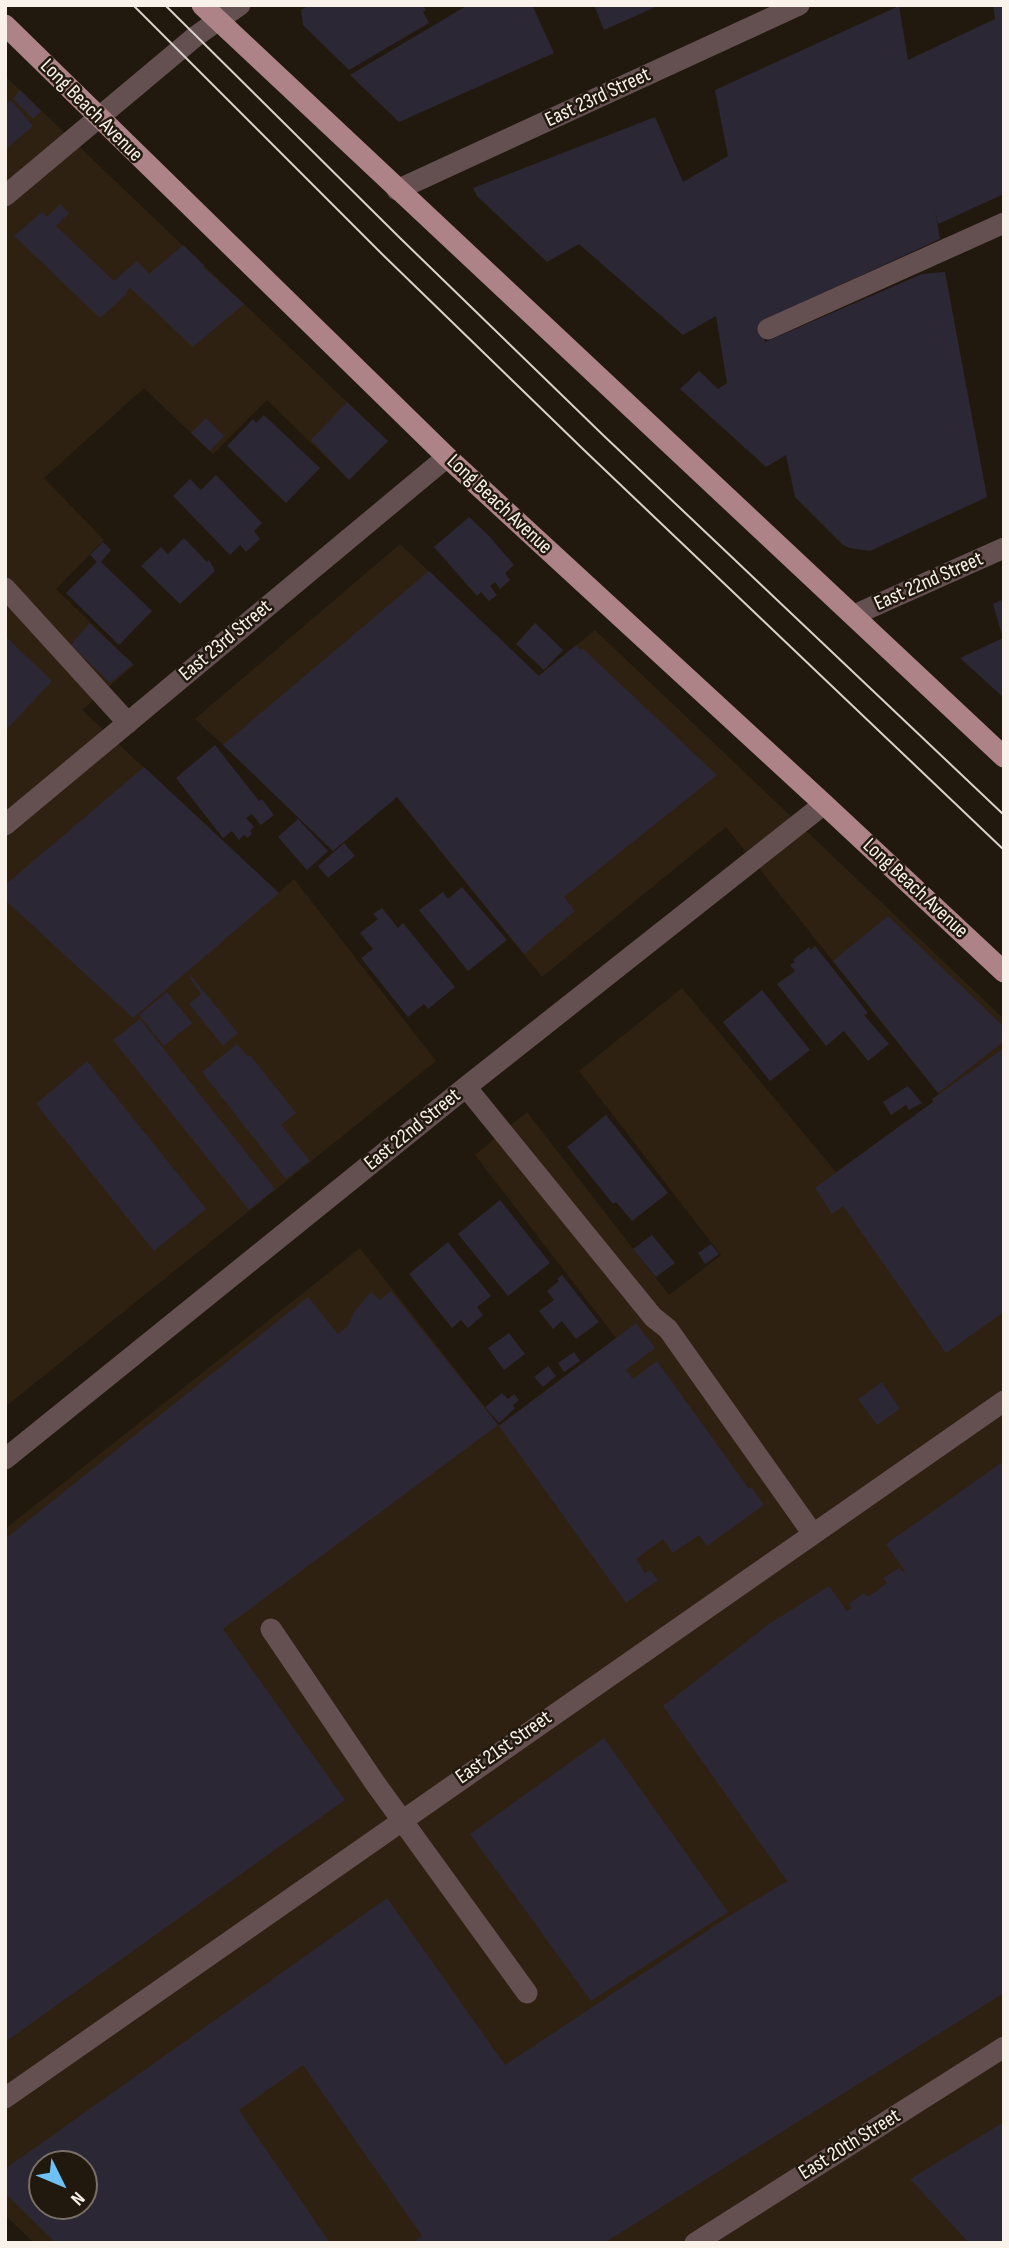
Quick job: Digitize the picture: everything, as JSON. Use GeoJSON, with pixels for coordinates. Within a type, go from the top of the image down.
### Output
{"type":"FeatureCollection","features":[{"type":"Feature","properties":{"kind":"main road"},"geometry":{"type":"LineString","coordinates":[[209,13],[1004,757]]}},
{"type":"Feature","properties":{"kind":"main road","name":"Long Beach Avenue"},"geometry":{"type":"LineString","coordinates":[[5,26],[447,457],[1004,972]]}},
{"type":"Feature","properties":{"kind":"street"},"geometry":{"type":"LineString","coordinates":[[5,196],[98,118],[209,13],[240,5]]}},
{"type":"Feature","properties":{"kind":"street","name":"East 23rd Street"},"geometry":{"type":"LineString","coordinates":[[397,190],[799,5]]}},
{"type":"Feature","properties":{"kind":"street"},"geometry":{"type":"LineString","coordinates":[[768,329],[1004,223]]}},
{"type":"Feature","properties":{"kind":"street","name":"East 23rd Street"},"geometry":{"type":"LineString","coordinates":[[5,825],[447,457]]}},
{"type":"Feature","properties":{"kind":"street","name":"East 22nd Street"},"geometry":{"type":"LineString","coordinates":[[853,615],[1004,548]]}},
{"type":"Feature","properties":{"kind":"street"},"geometry":{"type":"LineString","coordinates":[[5,587],[128,723]]}},
{"type":"Feature","properties":{"kind":"street","name":"East 22nd Street"},"geometry":{"type":"LineString","coordinates":[[5,1459],[466,1087],[824,804]]}},
{"type":"Feature","properties":{"kind":"street"},"geometry":{"type":"LineString","coordinates":[[466,1087],[653,1317],[668,1329],[813,1534]]}},
{"type":"Feature","properties":{"kind":"street","name":"East 21st Street"},"geometry":{"type":"LineString","coordinates":[[5,2098],[1004,1401]]}},
{"type":"Feature","properties":{"kind":"street"},"geometry":{"type":"LineString","coordinates":[[271,1629],[401,1820],[527,1993]]}},
{"type":"Feature","properties":{"kind":"street","name":"East 20th Street"},"geometry":{"type":"LineString","coordinates":[[695,2243],[1004,2047]]}},
{"type":"Feature","properties":{"kind":"shaded area"},"geometry":{"type":"Polygon","coordinates":[[[5,76],[388,441],[349,480],[267,400],[213,454],[144,388],[44,478],[104,540],[56,589],[134,665],[82,710],[278,893],[294,879],[436,1061],[5,1407],[5,76]]]}},
{"type":"Feature","properties":{"kind":"shaded area"},"geometry":{"type":"Polygon","coordinates":[[[400,544],[538,676],[595,630],[1004,1019],[1004,2243],[34,2243],[5,2215],[5,1529],[360,1248],[499,1425],[616,1338],[475,1155],[527,1112],[669,1295],[721,1255],[579,1071],[682,988],[836,1172],[933,1102],[932,1099],[939,1094],[726,827],[542,977],[397,797],[223,745],[195,719],[400,544]]]}},
{"type":"Feature","properties":{"kind":"building"},"geometry":{"type":"Polygon","coordinates":[[[310,5],[423,5],[426,10],[423,12],[429,23],[349,70],[303,25],[301,10],[310,5]]]}},
{"type":"Feature","properties":{"kind":"building"},"geometry":{"type":"Polygon","coordinates":[[[468,5],[532,5],[554,53],[399,122],[350,75],[468,5]]]}},
{"type":"Feature","properties":{"kind":"building"},"geometry":{"type":"Polygon","coordinates":[[[594,5],[660,5],[604,30],[594,5]]]}},
{"type":"Feature","properties":{"kind":"building"},"geometry":{"type":"Polygon","coordinates":[[[993,5],[1004,5],[1004,194],[938,224],[935,210],[940,239],[760,322],[765,342],[922,274],[945,272],[987,497],[870,551],[849,548],[795,497],[786,455],[766,467],[680,389],[699,371],[718,389],[727,383],[716,316],[683,335],[579,244],[547,262],[477,196],[473,188],[655,117],[683,182],[728,156],[715,90],[899,6],[908,60],[995,19],[993,5]]]}},
{"type":"Feature","properties":{"kind":"building"},"geometry":{"type":"Polygon","coordinates":[[[20,90],[41,111],[33,119],[13,99],[20,90]]]}},
{"type":"Feature","properties":{"kind":"building"},"geometry":{"type":"Polygon","coordinates":[[[11,100],[33,126],[7,148],[5,105],[11,100]]]}},
{"type":"Feature","properties":{"kind":"building"},"geometry":{"type":"Polygon","coordinates":[[[60,204],[69,213],[56,226],[114,281],[137,261],[149,274],[183,245],[244,304],[193,347],[130,288],[127,294],[100,318],[14,236],[42,212],[47,217],[60,204]]]}},
{"type":"Feature","properties":{"kind":"building"},"geometry":{"type":"Polygon","coordinates":[[[347,402],[388,441],[349,480],[311,440],[347,402]]]}},
{"type":"Feature","properties":{"kind":"building"},"geometry":{"type":"Polygon","coordinates":[[[264,415],[320,468],[286,503],[227,446],[253,419],[256,423],[264,415]]]}},
{"type":"Feature","properties":{"kind":"building"},"geometry":{"type":"Polygon","coordinates":[[[206,418],[224,436],[210,451],[191,433],[206,418]]]}},
{"type":"Feature","properties":{"kind":"building"},"geometry":{"type":"Polygon","coordinates":[[[216,475],[262,523],[254,531],[260,539],[246,552],[240,545],[230,555],[173,496],[190,479],[201,490],[216,475]]]}},
{"type":"Feature","properties":{"kind":"building"},"geometry":{"type":"Polygon","coordinates":[[[469,517],[514,565],[505,573],[510,580],[500,589],[495,582],[490,586],[497,595],[489,601],[481,592],[477,596],[434,547],[469,517]]]}},
{"type":"Feature","properties":{"kind":"building"},"geometry":{"type":"Polygon","coordinates":[[[184,538],[207,562],[209,560],[215,571],[180,604],[141,566],[161,547],[168,554],[184,538]]]}},
{"type":"Feature","properties":{"kind":"building"},"geometry":{"type":"Polygon","coordinates":[[[103,542],[111,550],[101,562],[152,611],[119,645],[66,593],[97,562],[90,555],[103,542]]]}},
{"type":"Feature","properties":{"kind":"building"},"geometry":{"type":"Polygon","coordinates":[[[429,571],[539,676],[576,645],[580,650],[582,648],[717,775],[564,897],[575,911],[524,954],[397,797],[333,851],[223,745],[429,571]]]}},
{"type":"Feature","properties":{"kind":"building"},"geometry":{"type":"Polygon","coordinates":[[[1004,599],[1004,698],[960,658],[1003,638],[993,604],[1004,599]]]}},
{"type":"Feature","properties":{"kind":"building"},"geometry":{"type":"Polygon","coordinates":[[[89,623],[133,664],[110,683],[71,645],[89,623]]]}},
{"type":"Feature","properties":{"kind":"building"},"geometry":{"type":"Polygon","coordinates":[[[535,623],[563,650],[544,670],[516,644],[535,623]]]}},
{"type":"Feature","properties":{"kind":"building"},"geometry":{"type":"Polygon","coordinates":[[[5,636],[52,681],[5,731],[5,636]]]}},
{"type":"Feature","properties":{"kind":"building"},"geometry":{"type":"Polygon","coordinates":[[[215,745],[259,801],[262,799],[274,815],[261,825],[252,814],[246,818],[254,827],[247,838],[244,835],[239,840],[232,831],[223,838],[176,778],[215,745]]]}},
{"type":"Feature","properties":{"kind":"building"},"geometry":{"type":"Polygon","coordinates":[[[144,767],[279,893],[133,1018],[5,900],[5,885],[144,767]]]}},
{"type":"Feature","properties":{"kind":"building"},"geometry":{"type":"Polygon","coordinates":[[[298,819],[328,851],[307,870],[278,837],[298,819]]]}},
{"type":"Feature","properties":{"kind":"building"},"geometry":{"type":"Polygon","coordinates":[[[344,843],[355,856],[328,878],[318,866],[344,843]]]}},
{"type":"Feature","properties":{"kind":"building"},"geometry":{"type":"Polygon","coordinates":[[[462,887],[507,940],[468,971],[419,910],[443,892],[448,899],[462,887]]]}},
{"type":"Feature","properties":{"kind":"building"},"geometry":{"type":"Polygon","coordinates":[[[382,908],[398,928],[403,923],[455,987],[428,1009],[424,1004],[408,1017],[361,958],[373,949],[360,933],[378,919],[373,914],[382,908]]]}},
{"type":"Feature","properties":{"kind":"building"},"geometry":{"type":"Polygon","coordinates":[[[888,916],[1004,1027],[1004,1041],[938,1093],[833,961],[888,916]]]}},
{"type":"Feature","properties":{"kind":"building"},"geometry":{"type":"Polygon","coordinates":[[[815,946],[868,1013],[864,1015],[889,1044],[868,1061],[844,1031],[826,1046],[777,984],[795,971],[790,965],[795,962],[793,960],[809,947],[811,950],[815,946]]]}},
{"type":"Feature","properties":{"kind":"building"},"geometry":{"type":"Polygon","coordinates":[[[191,976],[238,1033],[223,1046],[189,1004],[201,994],[191,976]]]}},
{"type":"Feature","properties":{"kind":"building"},"geometry":{"type":"Polygon","coordinates":[[[762,990],[810,1050],[770,1081],[723,1022],[762,990]]]}},
{"type":"Feature","properties":{"kind":"building"},"geometry":{"type":"Polygon","coordinates":[[[167,992],[192,1023],[164,1046],[139,1015],[167,992]]]}},
{"type":"Feature","properties":{"kind":"building"},"geometry":{"type":"Polygon","coordinates":[[[140,1019],[275,1189],[249,1210],[113,1040],[140,1019]]]}},
{"type":"Feature","properties":{"kind":"building"},"geometry":{"type":"Polygon","coordinates":[[[237,1044],[248,1057],[250,1055],[296,1113],[281,1125],[310,1161],[286,1179],[202,1072],[237,1044]]]}},
{"type":"Feature","properties":{"kind":"building"},"geometry":{"type":"Polygon","coordinates":[[[1004,1048],[1004,1312],[946,1353],[843,1206],[832,1214],[815,1188],[1004,1048]]]}},
{"type":"Feature","properties":{"kind":"building"},"geometry":{"type":"Polygon","coordinates":[[[87,1061],[206,1209],[154,1251],[36,1104],[87,1061]]]}},
{"type":"Feature","properties":{"kind":"building"},"geometry":{"type":"Polygon","coordinates":[[[908,1086],[922,1103],[909,1110],[906,1105],[891,1115],[883,1102],[908,1086]]]}},
{"type":"Feature","properties":{"kind":"building"},"geometry":{"type":"Polygon","coordinates":[[[606,1115],[668,1193],[632,1221],[616,1202],[613,1204],[567,1147],[606,1115]]]}},
{"type":"Feature","properties":{"kind":"building"},"geometry":{"type":"Polygon","coordinates":[[[500,1200],[550,1263],[508,1296],[458,1234],[500,1200]]]}},
{"type":"Feature","properties":{"kind":"building"},"geometry":{"type":"Polygon","coordinates":[[[652,1235],[675,1263],[656,1277],[633,1249],[652,1235]]]}},
{"type":"Feature","properties":{"kind":"building"},"geometry":{"type":"Polygon","coordinates":[[[448,1242],[491,1296],[477,1307],[483,1315],[468,1328],[461,1320],[452,1328],[409,1274],[448,1242]]]}},
{"type":"Feature","properties":{"kind":"building"},"geometry":{"type":"Polygon","coordinates":[[[711,1244],[719,1254],[705,1264],[698,1253],[711,1244]]]}},
{"type":"Feature","properties":{"kind":"building"},"geometry":{"type":"Polygon","coordinates":[[[562,1275],[599,1322],[576,1339],[562,1321],[553,1329],[539,1311],[554,1300],[547,1291],[562,1275]]]}},
{"type":"Feature","properties":{"kind":"building"},"geometry":{"type":"Polygon","coordinates":[[[391,1291],[498,1425],[223,1629],[345,1800],[5,2042],[5,1539],[308,1297],[338,1334],[348,1326],[354,1312],[371,1292],[380,1300],[391,1291]]]}},
{"type":"Feature","properties":{"kind":"building"},"geometry":{"type":"Polygon","coordinates":[[[636,1323],[655,1348],[626,1370],[633,1379],[657,1361],[749,1489],[751,1487],[764,1505],[707,1546],[699,1535],[673,1553],[663,1539],[636,1559],[645,1573],[650,1570],[658,1580],[626,1603],[499,1426],[636,1323]]]}},
{"type":"Feature","properties":{"kind":"building"},"geometry":{"type":"Polygon","coordinates":[[[509,1333],[525,1354],[504,1370],[488,1348],[509,1333]]]}},
{"type":"Feature","properties":{"kind":"building"},"geometry":{"type":"Polygon","coordinates":[[[574,1352],[580,1361],[564,1372],[558,1363],[574,1352]]]}},
{"type":"Feature","properties":{"kind":"building"},"geometry":{"type":"Polygon","coordinates":[[[548,1366],[556,1376],[543,1387],[534,1377],[548,1366]]]}},
{"type":"Feature","properties":{"kind":"building"},"geometry":{"type":"Polygon","coordinates":[[[882,1382],[900,1409],[877,1425],[858,1399],[882,1382]]]}},
{"type":"Feature","properties":{"kind":"building"},"geometry":{"type":"Polygon","coordinates":[[[502,1393],[508,1399],[514,1394],[519,1400],[513,1405],[515,1408],[499,1423],[485,1407],[502,1393]]]}},
{"type":"Feature","properties":{"kind":"building"},"geometry":{"type":"Polygon","coordinates":[[[1004,1461],[1004,1993],[604,2243],[412,2243],[422,2236],[303,2065],[239,2110],[330,2243],[56,2243],[33,2220],[98,2220],[98,2150],[32,2150],[387,1898],[505,2065],[731,1915],[787,1881],[663,1706],[769,1624],[829,1586],[847,1611],[852,1608],[849,1604],[864,1593],[868,1597],[887,1583],[883,1578],[899,1568],[905,1571],[886,1544],[1004,1461]]]}},
{"type":"Feature","properties":{"kind":"building"},"geometry":{"type":"Polygon","coordinates":[[[604,1738],[728,1912],[591,2001],[470,1834],[604,1738]]]}},
{"type":"Feature","properties":{"kind":"building"},"geometry":{"type":"Polygon","coordinates":[[[1004,2122],[1004,2243],[969,2243],[910,2179],[1004,2122]]]}},
{"type":"Feature","properties":{"kind":"building"},"geometry":{"type":"Polygon","coordinates":[[[28,2153],[28,2216],[5,2193],[5,2169],[28,2153]]]}},
{"type":"Feature","properties":{"kind":"tram line"},"geometry":{"type":"LineString","coordinates":[[133,5],[383,255],[585,451],[1004,850]]}},
{"type":"Feature","properties":{"kind":"tram line"},"geometry":{"type":"LineString","coordinates":[[165,5],[603,435],[1004,815]]}}]}
